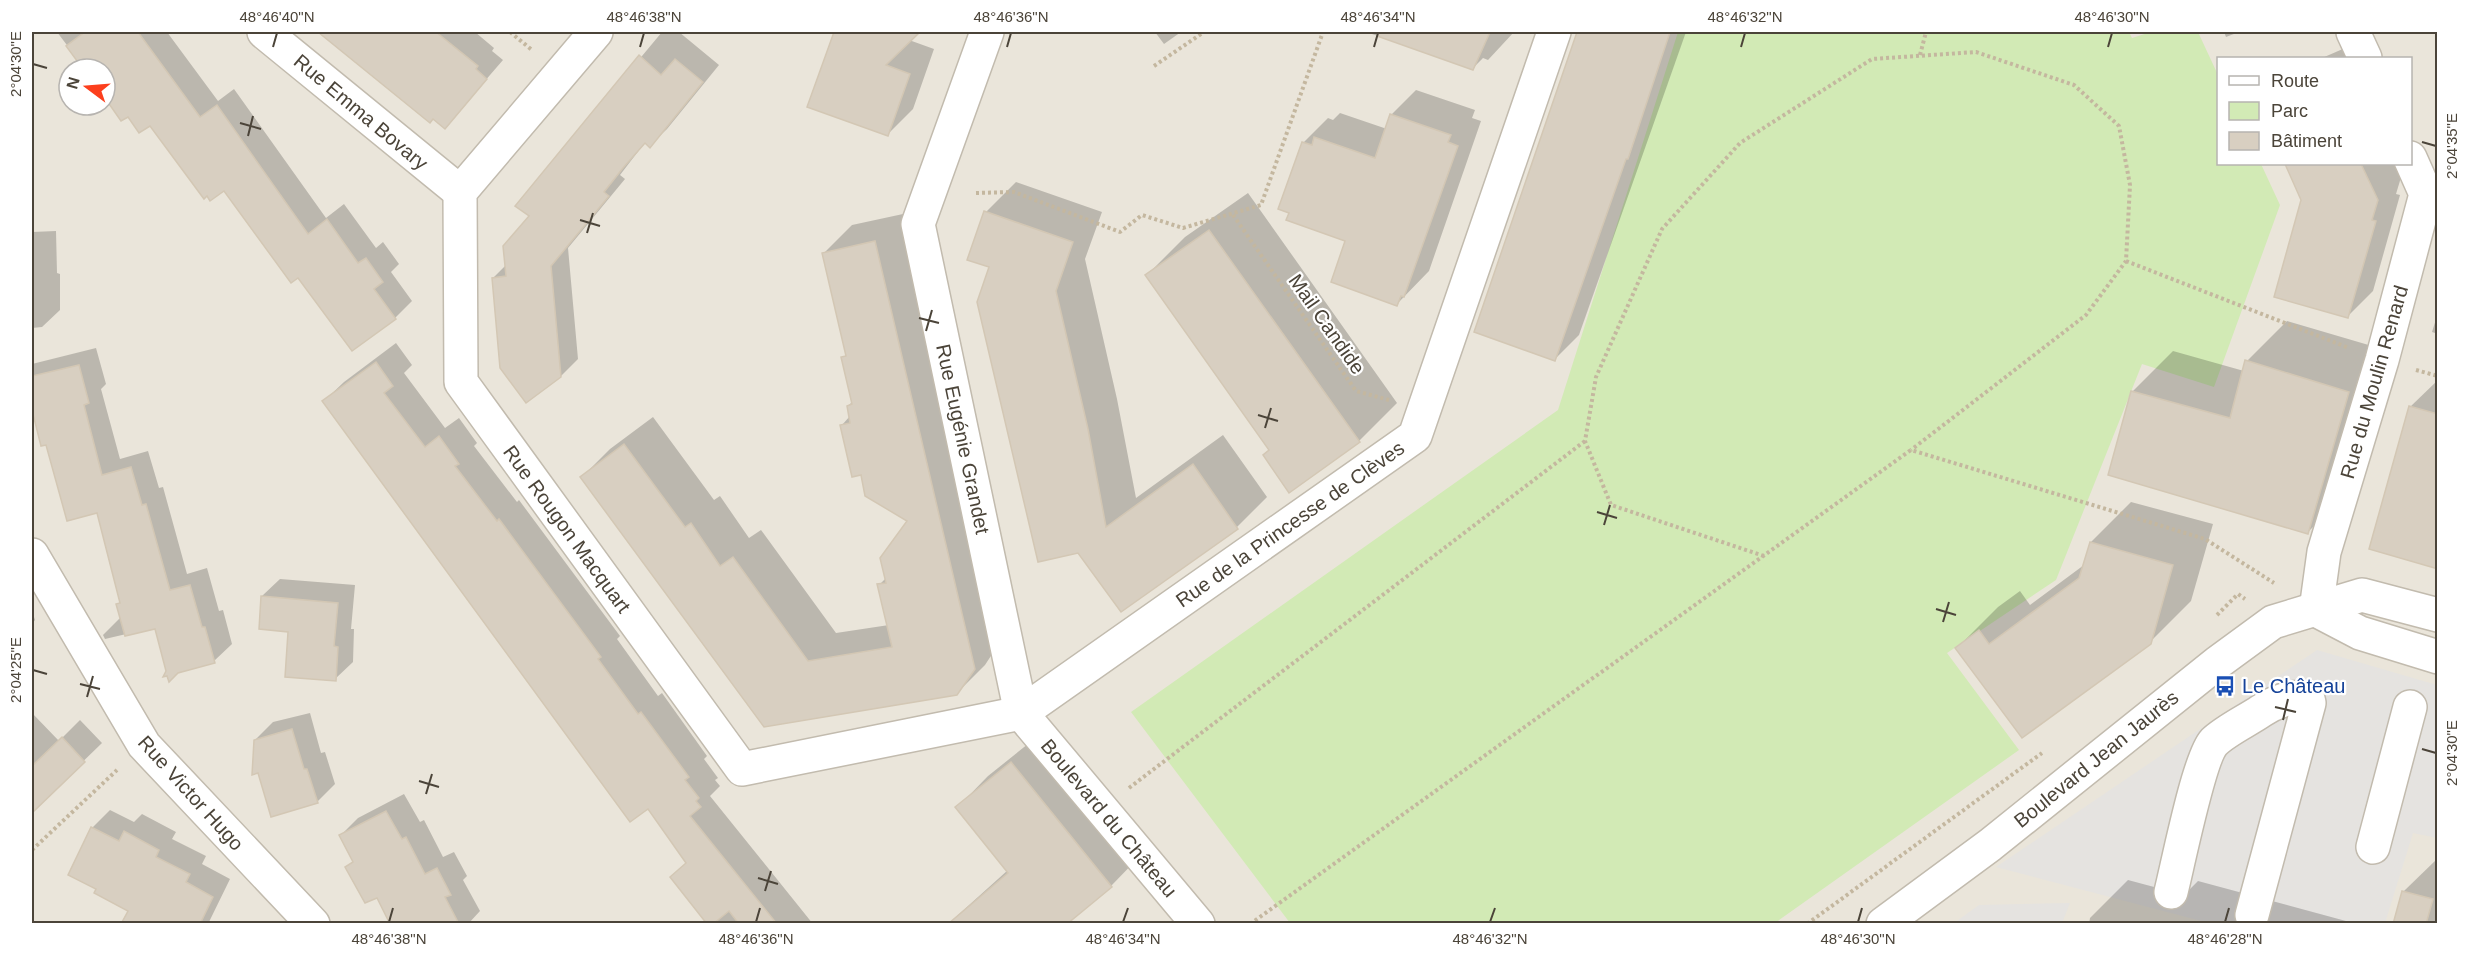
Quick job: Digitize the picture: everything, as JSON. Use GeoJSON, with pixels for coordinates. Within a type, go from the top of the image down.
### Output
{"type":"FeatureCollection","features":[{"type":"Feature","properties":{"kind":"street","name":"Rue Emma Bovary"},"geometry":{"type":"LineString","coordinates":[[264,32],[460,192]]}},
{"type":"Feature","properties":{"kind":"street"},"geometry":{"type":"LineString","coordinates":[[460,192],[596,32]]}},
{"type":"Feature","properties":{"kind":"street","name":"Rue Eugénie Grandet"},"geometry":{"type":"LineString","coordinates":[[987,32],[918,224],[1021,713]]}},
{"type":"Feature","properties":{"kind":"street","name":"Rue de la Princesse de Clèves"},"geometry":{"type":"LineString","coordinates":[[1021,713],[1415,436],[1554,32]]}},
{"type":"Feature","properties":{"kind":"street"},"geometry":{"type":"LineString","coordinates":[[2353,32],[2365,57]]}},
{"type":"Feature","properties":{"kind":"street","name":"Rue du Moulin Renard"},"geometry":{"type":"LineString","coordinates":[[2316,610],[2325,552],[2382,360],[2427,194],[2412,162]]}},
{"type":"Feature","properties":{"kind":"street","name":"Rue Rougon Macquart"},"geometry":{"type":"LineString","coordinates":[[460,192],[461,382],[742,769],[1021,713]]}},
{"type":"Feature","properties":{"kind":"street","name":"Rue Victor Hugo"},"geometry":{"type":"LineString","coordinates":[[32,555],[144,745],[313,924]]}},
{"type":"Feature","properties":{"kind":"street","name":"Boulevard Jean Jaurès"},"geometry":{"type":"LineString","coordinates":[[1883,924],[1990,845],[2235,649],[2273,622],[2362,595],[2438,615]]}},
{"type":"Feature","properties":{"kind":"street"},"geometry":{"type":"LineString","coordinates":[[2316,610],[2360,633],[2438,657]]}},
{"type":"Feature","properties":{"kind":"street"},"geometry":{"type":"LineString","coordinates":[[2171,892],[2201,771],[2214,742],[2268,706],[2294,697],[2308,699],[2309,703],[2252,915]]}},
{"type":"Feature","properties":{"kind":"street"},"geometry":{"type":"LineString","coordinates":[[2373,847],[2410,707]]}},
{"type":"Feature","properties":{"kind":"street","name":"Boulevard du Château"},"geometry":{"type":"LineString","coordinates":[[1021,713],[1198,924]]}},
{"type":"Feature","properties":{"kind":"path"},"geometry":{"type":"LineString","coordinates":[[1154,66],[1204,32]]}},
{"type":"Feature","properties":{"kind":"path"},"geometry":{"type":"LineString","coordinates":[[976,193],[1014,192],[1120,232],[1142,215],[1183,228],[1261,205],[1323,32]]}},
{"type":"Feature","properties":{"kind":"path"},"geometry":{"type":"LineString","coordinates":[[1920,56],[1926,32]]}},
{"type":"Feature","properties":{"kind":"path"},"geometry":{"type":"LineString","coordinates":[[1250,924],[1764,556],[1911,450],[2086,315],[2126,261],[2130,185],[2119,126],[2074,85],[1976,52],[1872,59],[1740,144],[1662,229],[1596,377],[1585,441],[1611,505],[1764,556]]}},
{"type":"Feature","properties":{"kind":"path","name":"Mail Candide"},"geometry":{"type":"LineString","coordinates":[[1233,215],[1356,391],[1425,411]]}},
{"type":"Feature","properties":{"kind":"path"},"geometry":{"type":"LineString","coordinates":[[2126,261],[2382,360]]}},
{"type":"Feature","properties":{"kind":"path"},"geometry":{"type":"LineString","coordinates":[[1102,809],[1585,441]]}},
{"type":"Feature","properties":{"kind":"path"},"geometry":{"type":"LineString","coordinates":[[1911,450],[2205,539],[2316,610]]}},
{"type":"Feature","properties":{"kind":"path"},"geometry":{"type":"LineString","coordinates":[[32,849],[144,745]]}},
{"type":"Feature","properties":{"kind":"shaded area"},"geometry":{"type":"Polygon","coordinates":[[[32,32],[2437,32],[2437,923],[32,923],[32,32]]]}},
{"type":"Feature","properties":{"kind":"shaded area"},"geometry":{"type":"Polygon","coordinates":[[[2317,650],[2437,685],[2437,838],[2413,833],[2385,923],[2209,923],[1996,867],[2317,650]]]}},
{"type":"Feature","properties":{"kind":"shaded area"},"geometry":{"type":"Polygon","coordinates":[[[2070,903],[2062,923],[1954,923],[1979,905],[2070,903]]]}},
{"type":"Feature","properties":{"kind":"green space"},"geometry":{"type":"Polygon","coordinates":[[[1678,32],[2129,32],[2132,38],[2151,32],[2198,32],[2217,73],[2217,165],[2261,165],[2280,205],[2214,387],[2142,364],[2056,580],[1947,653],[2019,750],[1775,923],[1290,923],[1131,712],[1558,410],[1678,32]]]}},
{"type":"Feature","properties":{"kind":"building"},"geometry":{"type":"Polygon","coordinates":[[[85,32],[138,32],[200,117],[217,105],[308,234],[327,219],[358,263],[366,258],[383,282],[374,289],[396,319],[352,351],[298,278],[291,283],[224,191],[210,201],[207,196],[204,199],[150,126],[139,133],[128,117],[121,121],[117,115],[117,57],[74,57],[66,46],[85,32]]]}},
{"type":"Feature","properties":{"kind":"building"},"geometry":{"type":"Polygon","coordinates":[[[318,32],[436,32],[478,66],[476,69],[487,79],[445,129],[433,119],[430,123],[318,32]]]}},
{"type":"Feature","properties":{"kind":"building"},"geometry":{"type":"Polygon","coordinates":[[[834,32],[920,32],[886,65],[910,74],[888,136],[807,107],[834,32]]]}},
{"type":"Feature","properties":{"kind":"building"},"geometry":{"type":"Polygon","coordinates":[[[1378,32],[1490,32],[1473,70],[1377,36],[1378,32]]]}},
{"type":"Feature","properties":{"kind":"building"},"geometry":{"type":"Polygon","coordinates":[[[1577,32],[1670,32],[1628,159],[1626,159],[1555,361],[1474,332],[1577,32]]]}},
{"type":"Feature","properties":{"kind":"building"},"geometry":{"type":"Polygon","coordinates":[[[639,55],[661,75],[675,59],[703,82],[650,148],[645,143],[623,168],[604,192],[609,196],[551,266],[561,377],[526,403],[500,368],[492,278],[506,276],[503,246],[529,216],[515,206],[639,55]]]}},
{"type":"Feature","properties":{"kind":"building"},"geometry":{"type":"Polygon","coordinates":[[[1390,114],[1451,135],[1448,142],[1458,146],[1404,297],[1401,296],[1397,306],[1331,282],[1345,241],[1286,220],[1289,213],[1278,209],[1302,142],[1312,145],[1314,137],[1375,158],[1390,114]]]}},
{"type":"Feature","properties":{"kind":"building"},"geometry":{"type":"Polygon","coordinates":[[[2285,165],[2361,165],[2378,200],[2372,220],[2376,221],[2348,318],[2274,297],[2301,200],[2285,165]]]}},
{"type":"Feature","properties":{"kind":"building"},"geometry":{"type":"Polygon","coordinates":[[[984,211],[1073,242],[1056,291],[1088,429],[1106,527],[1193,464],[1238,529],[1121,612],[1078,553],[1038,562],[977,302],[989,267],[967,260],[984,211]]]}},
{"type":"Feature","properties":{"kind":"building"},"geometry":{"type":"Polygon","coordinates":[[[1209,230],[1360,442],[1289,493],[1263,455],[1269,450],[1145,275],[1209,230]]]}},
{"type":"Feature","properties":{"kind":"building"},"geometry":{"type":"Polygon","coordinates":[[[875,241],[975,669],[957,695],[764,727],[580,477],[624,444],[685,527],[691,523],[720,566],[733,557],[808,661],[892,647],[877,584],[886,583],[880,558],[907,521],[865,496],[861,475],[852,477],[840,425],[850,423],[847,406],[852,404],[841,357],[846,356],[822,253],[875,241]]]}},
{"type":"Feature","properties":{"kind":"building"},"geometry":{"type":"Polygon","coordinates":[[[2245,360],[2349,392],[2308,534],[2108,475],[2131,391],[2230,418],[2245,360]]]}},
{"type":"Feature","properties":{"kind":"building"},"geometry":{"type":"Polygon","coordinates":[[[376,362],[393,386],[384,393],[425,447],[439,436],[459,464],[455,466],[497,521],[499,519],[601,657],[598,659],[638,714],[641,712],[689,777],[685,780],[699,798],[696,801],[701,807],[690,816],[777,924],[739,924],[729,911],[713,924],[707,924],[670,877],[686,863],[648,809],[630,822],[322,401],[376,362]]]}},
{"type":"Feature","properties":{"kind":"building"},"geometry":{"type":"Polygon","coordinates":[[[79,365],[89,403],[84,405],[102,475],[131,467],[142,505],[146,504],[170,590],[190,585],[202,627],[205,627],[215,663],[178,673],[169,682],[167,676],[163,677],[166,671],[155,629],[125,636],[116,604],[120,603],[97,513],[67,521],[46,445],[41,446],[32,410],[32,376],[79,365]]]}},
{"type":"Feature","properties":{"kind":"building"},"geometry":{"type":"Polygon","coordinates":[[[2409,406],[2438,414],[2438,569],[2369,549],[2409,406]]]}},
{"type":"Feature","properties":{"kind":"building"},"geometry":{"type":"Polygon","coordinates":[[[2090,542],[2173,565],[2151,644],[2022,738],[1955,648],[1979,630],[1989,644],[2079,578],[2090,542]]]}},
{"type":"Feature","properties":{"kind":"building"},"geometry":{"type":"Polygon","coordinates":[[[261,596],[338,603],[334,646],[338,647],[336,681],[285,677],[288,632],[259,629],[261,596]]]}},
{"type":"Feature","properties":{"kind":"building"},"geometry":{"type":"Polygon","coordinates":[[[292,729],[304,769],[307,769],[318,803],[271,817],[258,773],[252,775],[254,740],[292,729]]]}},
{"type":"Feature","properties":{"kind":"building"},"geometry":{"type":"Polygon","coordinates":[[[62,737],[85,762],[32,813],[32,766],[62,737]]]}},
{"type":"Feature","properties":{"kind":"building"},"geometry":{"type":"Polygon","coordinates":[[[1011,762],[1112,887],[1067,924],[948,924],[1008,873],[955,807],[1011,762]]]}},
{"type":"Feature","properties":{"kind":"building"},"geometry":{"type":"Polygon","coordinates":[[[386,811],[402,839],[406,837],[425,874],[437,868],[451,895],[445,897],[459,924],[390,924],[377,898],[365,903],[345,867],[353,862],[339,835],[386,811]]]}},
{"type":"Feature","properties":{"kind":"building"},"geometry":{"type":"Polygon","coordinates":[[[91,827],[119,841],[124,831],[159,850],[156,857],[190,874],[186,882],[213,897],[200,924],[121,924],[128,911],[94,893],[96,889],[68,875],[91,827]]]}},
{"type":"Feature","properties":{"kind":"building"},"geometry":{"type":"Polygon","coordinates":[[[2402,891],[2433,899],[2426,924],[2393,924],[2402,891]]]}},
{"type":"Feature","properties":{"kind":"place","name":"Le Château"},"geometry":{"type":"Point","coordinates":[2225,686]}}]}
